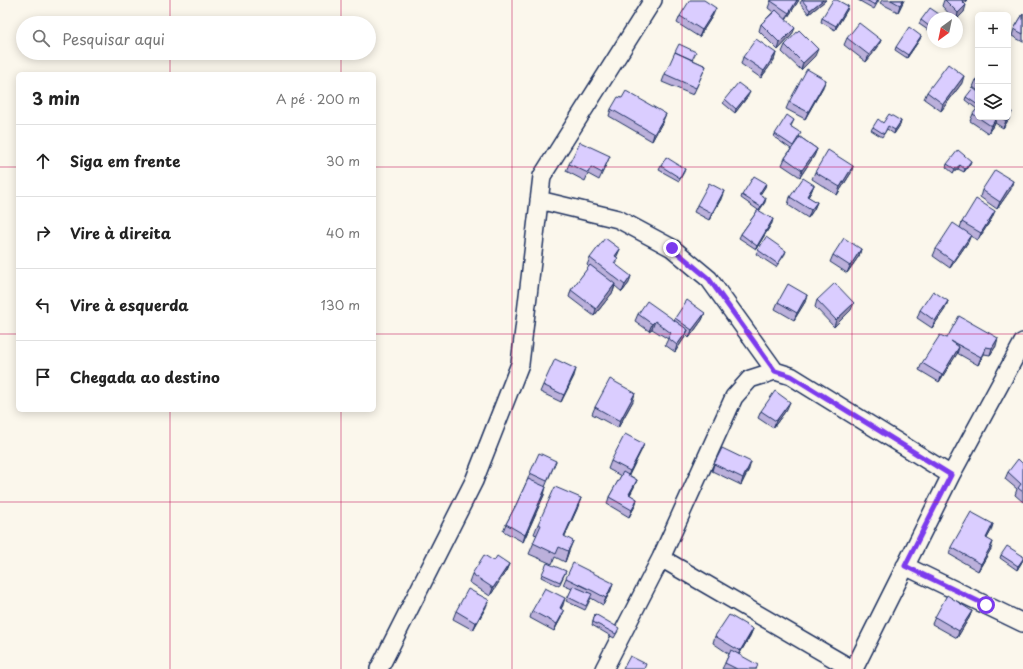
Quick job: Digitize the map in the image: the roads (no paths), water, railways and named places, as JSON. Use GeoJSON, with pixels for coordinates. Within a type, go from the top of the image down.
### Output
{"type":"FeatureCollection","features":[{"type":"Feature","properties":{"kind":"street"},"geometry":{"type":"LineString","coordinates":[[378,669],[474,481],[520,364],[542,176],[653,0]]}},
{"type":"Feature","properties":{"kind":"street"},"geometry":{"type":"LineString","coordinates":[[539,200],[618,219],[672,248],[709,279],[775,371]]}},
{"type":"Feature","properties":{"kind":"street"},"geometry":{"type":"LineString","coordinates":[[661,558],[853,669],[951,475],[1023,342]]}},
{"type":"Feature","properties":{"kind":"street"},"geometry":{"type":"LineString","coordinates":[[604,669],[661,558],[734,397],[750,379],[775,371],[791,376],[951,475]]}},
{"type":"Feature","properties":{"kind":"street"},"geometry":{"type":"LineString","coordinates":[[905,566],[1023,623]]}}]}
